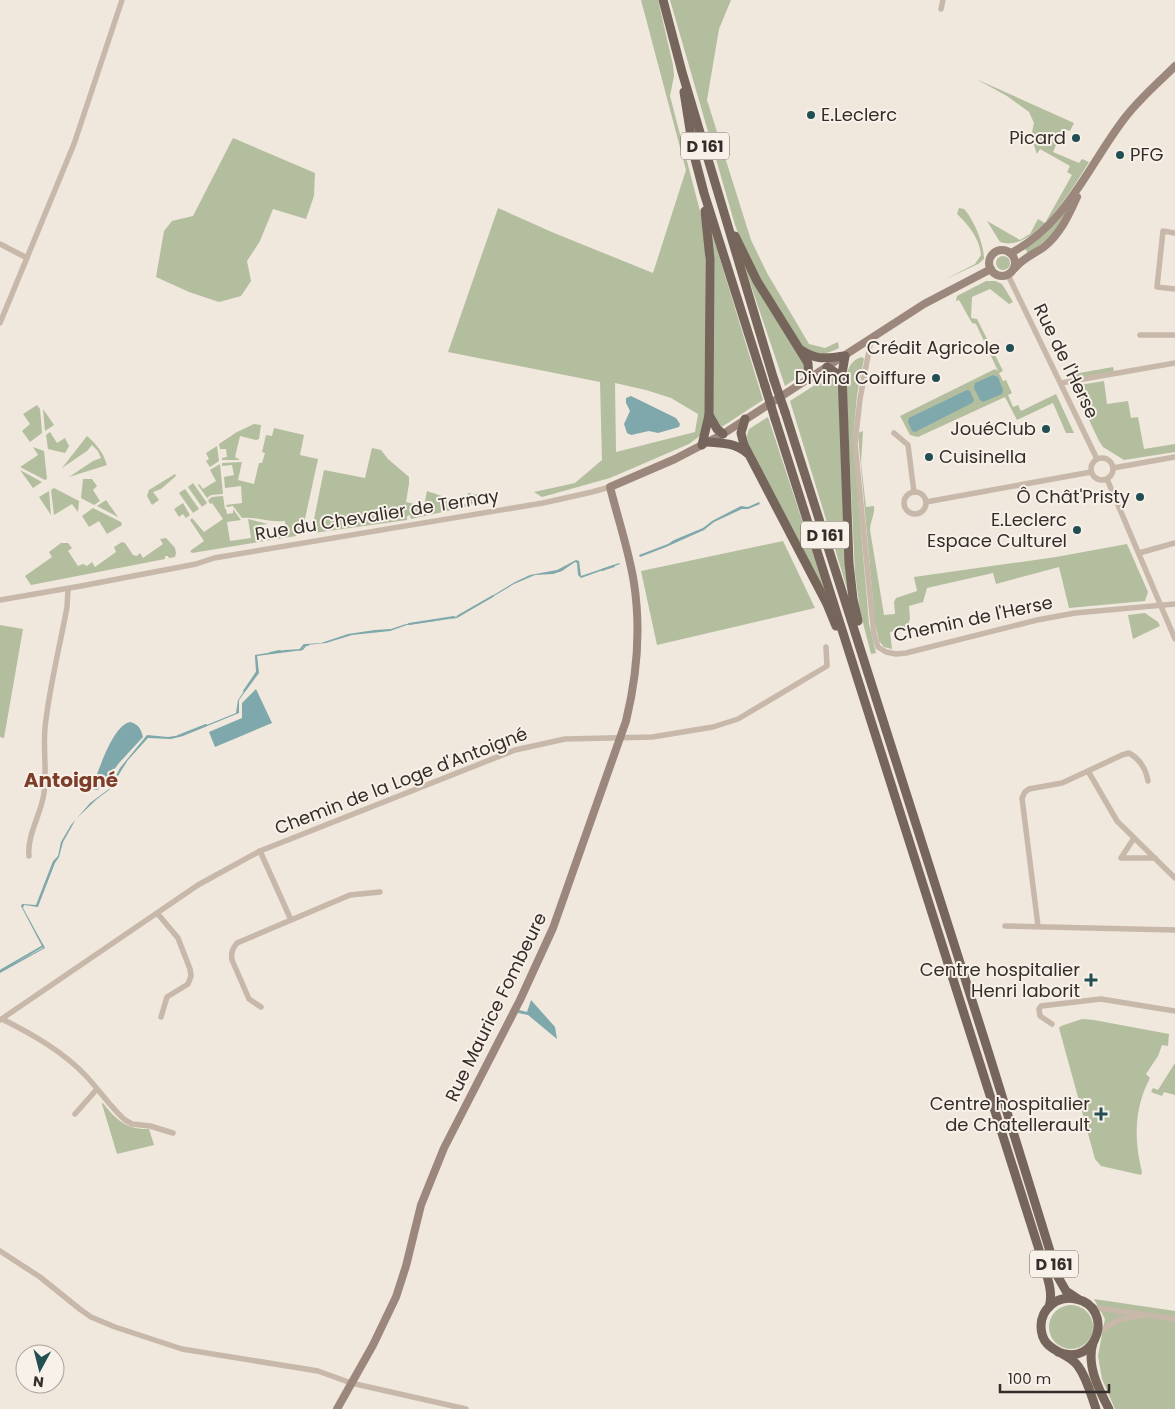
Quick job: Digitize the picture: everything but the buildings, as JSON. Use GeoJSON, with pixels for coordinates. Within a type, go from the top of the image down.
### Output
{"type":"FeatureCollection","features":[{"type":"Feature","properties":{"kind":"main road","name":"D 161"},"geometry":{"type":"LineString","coordinates":[[664,0],[682,72],[774,380],[989,1054],[1058,1277],[1066,1291],[1078,1299]]}},
{"type":"Feature","properties":{"kind":"main road","name":"D 161"},"geometry":{"type":"LineString","coordinates":[[682,72],[689,127],[704,193],[1042,1260],[1050,1289],[1051,1300],[1049,1307]]}},
{"type":"Feature","properties":{"kind":"main road"},"geometry":{"type":"LineString","coordinates":[[704,193],[710,259],[709,415],[705,443],[728,443],[740,447],[748,454]]}},
{"type":"Feature","properties":{"kind":"main road"},"geometry":{"type":"LineString","coordinates":[[726,220],[757,281],[808,363],[808,379]]}},
{"type":"Feature","properties":{"kind":"main road"},"geometry":{"type":"LineString","coordinates":[[801,350],[812,357],[845,356],[842,382],[849,563],[855,610],[864,642],[863,658]]}},
{"type":"Feature","properties":{"kind":"main road"},"geometry":{"type":"LineString","coordinates":[[827,367],[839,375],[842,382]]}},
{"type":"Feature","properties":{"kind":"main road"},"geometry":{"type":"LineString","coordinates":[[709,415],[722,434]]}},
{"type":"Feature","properties":{"kind":"main road"},"geometry":{"type":"LineString","coordinates":[[745,419],[741,433],[744,446],[827,604],[841,640],[851,658]]}},
{"type":"Feature","properties":{"kind":"main road"},"geometry":{"type":"LineString","coordinates":[[1096,1409],[1078,1366],[1048,1345],[1042,1334],[1042,1321],[1049,1307],[1061,1300],[1078,1299],[1091,1307],[1098,1320],[1091,1355],[1093,1370],[1101,1394],[1109,1409]]}},
{"type":"Feature","properties":{"kind":"main road"},"geometry":{"type":"LineString","coordinates":[[1058,1352],[1068,1355],[1078,1354],[1087,1350],[1095,1339]]}},
{"type":"Feature","properties":{"kind":"street"},"geometry":{"type":"LineString","coordinates":[[0,323],[74,144],[122,0]]}},
{"type":"Feature","properties":{"kind":"street"},"geometry":{"type":"LineString","coordinates":[[941,9],[942,0]]}},
{"type":"Feature","properties":{"kind":"street"},"geometry":{"type":"LineString","coordinates":[[1011,253],[1029,243],[1061,213],[1084,181],[1123,119],[1175,66]]}},
{"type":"Feature","properties":{"kind":"street"},"geometry":{"type":"LineString","coordinates":[[1015,268],[1015,258],[1011,253],[1003,250],[995,252],[989,262],[990,269],[996,275],[1008,275],[1015,268],[1021,261],[1052,239],[1065,221],[1084,181]]}},
{"type":"Feature","properties":{"kind":"street"},"geometry":{"type":"LineString","coordinates":[[1175,232],[1163,231],[1157,287],[1175,289]]}},
{"type":"Feature","properties":{"kind":"street"},"geometry":{"type":"LineString","coordinates":[[0,244],[27,258]]}},
{"type":"Feature","properties":{"kind":"street","name":"Rue du Chevalier de Ternay"},"geometry":{"type":"LineString","coordinates":[[0,600],[196,564],[224,556],[543,503],[610,487],[644,473],[722,434],[924,304],[990,269]]}},
{"type":"Feature","properties":{"kind":"street","name":"Rue de l'Herse"},"geometry":{"type":"LineString","coordinates":[[1008,275],[1097,460]]}},
{"type":"Feature","properties":{"kind":"street"},"geometry":{"type":"LineString","coordinates":[[1140,335],[1175,335]]}},
{"type":"Feature","properties":{"kind":"street","name":"Chemin de l'Herse"},"geometry":{"type":"LineString","coordinates":[[869,340],[870,345],[860,399],[856,443],[874,634],[878,647],[886,652],[906,653],[1037,620],[1075,613],[1175,604]]}},
{"type":"Feature","properties":{"kind":"street"},"geometry":{"type":"LineString","coordinates":[[1061,382],[1175,363]]}},
{"type":"Feature","properties":{"kind":"street"},"geometry":{"type":"LineString","coordinates":[[894,434],[908,444],[914,492]]}},
{"type":"Feature","properties":{"kind":"street"},"geometry":{"type":"LineString","coordinates":[[1113,468],[1175,457]]}},
{"type":"Feature","properties":{"kind":"street"},"geometry":{"type":"LineString","coordinates":[[1097,460],[1107,460],[1113,468],[1112,475],[1107,479],[1097,479],[1091,472],[1092,465],[1097,460]]}},
{"type":"Feature","properties":{"kind":"street"},"geometry":{"type":"LineString","coordinates":[[926,502],[1091,472]]}},
{"type":"Feature","properties":{"kind":"street"},"geometry":{"type":"LineString","coordinates":[[1107,479],[1175,639]]}},
{"type":"Feature","properties":{"kind":"street","name":"Rue Maurice Fombeure"},"geometry":{"type":"LineString","coordinates":[[336,1409],[377,1337],[396,1297],[406,1266],[421,1205],[444,1148],[520,1000],[553,928],[620,738],[631,700],[635,676],[637,606],[628,552],[610,487]]}},
{"type":"Feature","properties":{"kind":"street"},"geometry":{"type":"LineString","coordinates":[[914,492],[921,493],[926,502],[926,508],[921,513],[914,515],[907,512],[904,505],[905,498],[914,492]]}},
{"type":"Feature","properties":{"kind":"street"},"geometry":{"type":"LineString","coordinates":[[1139,553],[1175,543]]}},
{"type":"Feature","properties":{"kind":"street"},"geometry":{"type":"LineString","coordinates":[[29,856],[28,845],[44,796],[46,766],[45,729],[67,607],[68,589]]}},
{"type":"Feature","properties":{"kind":"street","name":"Chemin de la Loge d'Antoigné"},"geometry":{"type":"LineString","coordinates":[[1,1020],[198,884],[260,851],[515,750],[564,739],[652,737],[713,727],[738,719],[827,666],[826,647]]}},
{"type":"Feature","properties":{"kind":"street"},"geometry":{"type":"LineString","coordinates":[[1038,926],[1022,798],[1024,792],[1029,789],[1062,783],[1122,754],[1129,753],[1143,767],[1148,781]]}},
{"type":"Feature","properties":{"kind":"street"},"geometry":{"type":"LineString","coordinates":[[1088,772],[1113,816],[1175,878]]}},
{"type":"Feature","properties":{"kind":"street"},"geometry":{"type":"LineString","coordinates":[[1134,838],[1121,858],[1155,858]]}},
{"type":"Feature","properties":{"kind":"street"},"geometry":{"type":"LineString","coordinates":[[260,851],[291,920]]}},
{"type":"Feature","properties":{"kind":"street"},"geometry":{"type":"LineString","coordinates":[[261,1007],[249,998],[232,960],[231,954],[237,943],[350,895],[380,892]]}},
{"type":"Feature","properties":{"kind":"street"},"geometry":{"type":"LineString","coordinates":[[157,913],[163,923],[178,938],[191,976],[188,984],[167,997],[161,1017]]}},
{"type":"Feature","properties":{"kind":"street"},"geometry":{"type":"LineString","coordinates":[[1005,926],[1175,930]]}},
{"type":"Feature","properties":{"kind":"street"},"geometry":{"type":"LineString","coordinates":[[1052,1024],[1040,1016],[1039,1009],[1044,1005],[1101,999],[1175,1010]]}},
{"type":"Feature","properties":{"kind":"street"},"geometry":{"type":"LineString","coordinates":[[1,1020],[29,1033],[54,1050],[86,1076],[125,1120],[132,1124],[150,1126],[173,1133]]}},
{"type":"Feature","properties":{"kind":"street"},"geometry":{"type":"LineString","coordinates":[[75,1114],[97,1089]]}},
{"type":"Feature","properties":{"kind":"street"},"geometry":{"type":"LineString","coordinates":[[0,1251],[40,1277],[91,1317],[115,1328],[182,1349],[318,1371],[352,1383],[466,1409]]}},
{"type":"Feature","properties":{"kind":"street"},"geometry":{"type":"LineString","coordinates":[[1091,1307],[1172,1318]]}},
{"type":"Feature","properties":{"kind":"street"},"geometry":{"type":"LineString","coordinates":[[1095,1339],[1108,1324],[1121,1319],[1137,1316],[1172,1318]]}},
{"type":"Feature","properties":{"kind":"green space"},"geometry":{"type":"Polygon","coordinates":[[[641,0],[658,0],[673,65],[674,76],[670,96],[701,215],[705,244],[705,418],[701,435],[689,444],[610,478],[542,497],[534,492],[575,483],[602,460],[600,382],[448,352],[498,208],[653,273],[686,170],[641,0]],[[615,383],[616,452],[695,432],[698,414],[671,398],[615,383]]]}},
{"type":"Feature","properties":{"kind":"green space"},"geometry":{"type":"Polygon","coordinates":[[[670,0],[731,0],[719,29],[707,100],[751,240],[767,273],[809,344],[825,348],[838,342],[839,348],[828,353],[818,354],[804,348],[773,300],[741,241],[670,0]]]}},
{"type":"Feature","properties":{"kind":"green space"},"geometry":{"type":"Polygon","coordinates":[[[976,79],[1074,123],[1070,131],[1063,129],[1053,152],[1079,163],[1082,159],[1089,162],[1063,201],[1045,222],[1072,175],[1067,172],[1070,166],[1040,149],[1037,154],[1031,137],[1034,123],[1029,112],[1007,96],[976,79]]]}},
{"type":"Feature","properties":{"kind":"green space"},"geometry":{"type":"Polygon","coordinates":[[[233,138],[315,173],[314,196],[306,219],[273,209],[260,241],[247,261],[251,281],[241,296],[219,302],[189,292],[156,277],[164,231],[172,221],[193,216],[233,138]]]}},
{"type":"Feature","properties":{"kind":"green space"},"geometry":{"type":"Polygon","coordinates":[[[959,208],[964,209],[975,226],[984,259],[978,264],[944,280],[975,264],[981,255],[973,232],[957,214],[959,208]]]}},
{"type":"Feature","properties":{"kind":"green space"},"geometry":{"type":"Polygon","coordinates":[[[1067,211],[1051,235],[1028,253],[1025,249],[1067,211]]]}},
{"type":"Feature","properties":{"kind":"green space"},"geometry":{"type":"Polygon","coordinates":[[[1038,219],[1045,223],[1027,238],[1013,243],[1000,242],[987,221],[1020,240],[1030,234],[1038,219]]]}},
{"type":"Feature","properties":{"kind":"green space"},"geometry":{"type":"Polygon","coordinates":[[[709,223],[763,400],[720,428],[713,418],[709,223]]]}},
{"type":"Feature","properties":{"kind":"green space"},"geometry":{"type":"Polygon","coordinates":[[[741,256],[804,360],[804,373],[785,386],[741,256]]]}},
{"type":"Feature","properties":{"kind":"green space"},"geometry":{"type":"Polygon","coordinates":[[[1000,256],[1006,256],[1010,263],[1006,270],[1000,270],[996,266],[996,260],[1000,256]]]}},
{"type":"Feature","properties":{"kind":"green space"},"geometry":{"type":"Polygon","coordinates":[[[986,281],[995,281],[1002,284],[1013,302],[1009,304],[990,289],[972,297],[971,318],[977,319],[988,341],[986,342],[990,350],[992,349],[1003,371],[999,373],[1003,381],[1006,380],[1012,393],[1008,395],[1013,407],[1018,405],[1021,411],[1056,394],[1074,433],[1066,433],[1053,403],[1017,420],[1005,397],[918,437],[910,435],[900,416],[995,369],[998,371],[976,324],[972,323],[959,300],[956,301],[957,296],[986,281]]]}},
{"type":"Feature","properties":{"kind":"green space"},"geometry":{"type":"Polygon","coordinates":[[[862,357],[864,359],[857,395],[853,440],[869,624],[876,653],[871,654],[860,611],[855,573],[846,381],[850,366],[855,360],[862,357]]]}},
{"type":"Feature","properties":{"kind":"green space"},"geometry":{"type":"Polygon","coordinates":[[[1113,367],[1114,372],[1074,378],[1074,375],[1068,375],[1113,367]]]}},
{"type":"Feature","properties":{"kind":"green space"},"geometry":{"type":"Polygon","coordinates":[[[834,375],[839,385],[852,605],[790,401],[829,376],[834,375]]]}},
{"type":"Feature","properties":{"kind":"green space"},"geometry":{"type":"Polygon","coordinates":[[[1104,381],[1107,404],[1128,401],[1131,418],[1138,417],[1144,449],[1175,444],[1175,452],[1124,460],[1103,447],[1073,386],[1104,381]]]}},
{"type":"Feature","properties":{"kind":"green space"},"geometry":{"type":"Polygon","coordinates":[[[37,405],[40,409],[42,433],[30,442],[22,431],[30,424],[23,414],[37,405]]]}},
{"type":"Feature","properties":{"kind":"green space"},"geometry":{"type":"Polygon","coordinates":[[[43,409],[54,425],[45,431],[43,409]]]}},
{"type":"Feature","properties":{"kind":"green space"},"geometry":{"type":"Polygon","coordinates":[[[768,417],[828,599],[748,446],[747,435],[749,429],[768,417]]]}},
{"type":"Feature","properties":{"kind":"green space"},"geometry":{"type":"Polygon","coordinates":[[[254,424],[261,425],[259,439],[240,436],[235,457],[240,460],[222,460],[222,458],[227,457],[226,449],[220,449],[219,444],[254,424]]]}},
{"type":"Feature","properties":{"kind":"green space"},"geometry":{"type":"Polygon","coordinates":[[[274,428],[304,435],[300,455],[318,459],[303,528],[296,536],[192,553],[190,551],[204,541],[190,520],[192,518],[204,532],[223,519],[208,500],[212,497],[223,496],[227,514],[233,513],[233,509],[241,520],[227,522],[230,541],[251,538],[248,519],[268,524],[258,525],[259,536],[286,532],[285,521],[242,518],[233,506],[227,507],[226,505],[242,503],[241,486],[225,488],[224,477],[234,475],[232,465],[222,466],[222,463],[242,462],[238,480],[254,484],[259,463],[262,463],[265,453],[262,452],[266,435],[272,436],[274,428]]]}},
{"type":"Feature","properties":{"kind":"green space"},"geometry":{"type":"Polygon","coordinates":[[[863,431],[861,463],[866,507],[874,506],[870,530],[884,615],[895,614],[894,602],[896,598],[917,591],[914,577],[1056,557],[1127,544],[1148,592],[1145,601],[1069,608],[1059,567],[996,584],[993,573],[927,588],[923,602],[909,606],[910,619],[906,629],[890,632],[892,649],[884,647],[879,641],[875,623],[858,433],[863,431]]]}},
{"type":"Feature","properties":{"kind":"green space"},"geometry":{"type":"Polygon","coordinates":[[[50,432],[57,443],[65,438],[69,446],[65,453],[48,449],[46,435],[50,432]]]}},
{"type":"Feature","properties":{"kind":"green space"},"geometry":{"type":"Polygon","coordinates":[[[87,436],[104,456],[107,465],[69,477],[93,461],[101,458],[98,451],[92,445],[87,451],[62,468],[87,436]]]}},
{"type":"Feature","properties":{"kind":"green space"},"geometry":{"type":"Polygon","coordinates":[[[217,446],[219,461],[210,467],[206,461],[209,459],[206,453],[217,446]]]}},
{"type":"Feature","properties":{"kind":"green space"},"geometry":{"type":"Polygon","coordinates":[[[33,447],[44,451],[47,479],[45,480],[20,467],[38,455],[33,447]]]}},
{"type":"Feature","properties":{"kind":"green space"},"geometry":{"type":"Polygon","coordinates":[[[372,448],[381,450],[388,459],[409,477],[406,502],[424,506],[427,491],[465,504],[468,493],[479,495],[478,499],[470,506],[411,519],[410,515],[407,516],[407,520],[314,533],[313,524],[324,470],[365,478],[372,448]]]}},
{"type":"Feature","properties":{"kind":"green space"},"geometry":{"type":"Polygon","coordinates":[[[220,464],[223,494],[211,495],[207,498],[198,485],[203,489],[216,481],[210,470],[220,464]]]}},
{"type":"Feature","properties":{"kind":"green space"},"geometry":{"type":"Polygon","coordinates":[[[20,470],[42,482],[33,488],[20,470]]]}},
{"type":"Feature","properties":{"kind":"green space"},"geometry":{"type":"Polygon","coordinates":[[[175,474],[176,476],[161,489],[153,492],[159,500],[152,505],[147,496],[149,490],[175,474]]]}},
{"type":"Feature","properties":{"kind":"green space"},"geometry":{"type":"Polygon","coordinates":[[[83,479],[92,479],[97,486],[93,490],[100,501],[94,505],[81,498],[83,479]]]}},
{"type":"Feature","properties":{"kind":"green space"},"geometry":{"type":"Polygon","coordinates":[[[193,483],[207,503],[202,507],[188,487],[193,483]]]}},
{"type":"Feature","properties":{"kind":"green space"},"geometry":{"type":"Polygon","coordinates":[[[54,488],[79,501],[78,512],[72,504],[54,515],[51,490],[54,488]]]}},
{"type":"Feature","properties":{"kind":"green space"},"geometry":{"type":"Polygon","coordinates":[[[185,489],[199,509],[193,513],[179,493],[185,489]]]}},
{"type":"Feature","properties":{"kind":"green space"},"geometry":{"type":"Polygon","coordinates":[[[49,491],[51,515],[39,497],[49,491]]]}},
{"type":"Feature","properties":{"kind":"green space"},"geometry":{"type":"Polygon","coordinates":[[[106,500],[118,517],[97,506],[106,500]]]}},
{"type":"Feature","properties":{"kind":"green space"},"geometry":{"type":"Polygon","coordinates":[[[183,503],[190,515],[186,518],[183,514],[179,517],[174,509],[183,503]]]}},
{"type":"Feature","properties":{"kind":"green space"},"geometry":{"type":"Polygon","coordinates":[[[93,508],[121,522],[122,525],[107,534],[99,521],[89,527],[82,516],[93,508]]]}},
{"type":"Feature","properties":{"kind":"green space"},"geometry":{"type":"Polygon","coordinates":[[[166,538],[175,548],[175,557],[169,558],[165,556],[165,559],[31,585],[25,576],[52,557],[49,552],[61,543],[68,543],[72,548],[68,551],[78,566],[83,564],[87,566],[92,562],[95,567],[116,552],[114,547],[122,542],[125,543],[133,555],[137,556],[140,553],[143,558],[163,544],[160,539],[166,538]]]}},
{"type":"Feature","properties":{"kind":"green space"},"geometry":{"type":"Polygon","coordinates":[[[783,541],[815,608],[657,645],[641,571],[783,541]]]}},
{"type":"Feature","properties":{"kind":"green space"},"geometry":{"type":"Polygon","coordinates":[[[1145,613],[1158,622],[1160,626],[1133,639],[1128,615],[1145,613]]]}},
{"type":"Feature","properties":{"kind":"green space"},"geometry":{"type":"Polygon","coordinates":[[[0,625],[23,629],[4,738],[0,737],[0,625]]]}},
{"type":"Feature","properties":{"kind":"green space"},"geometry":{"type":"Polygon","coordinates":[[[1082,1019],[1169,1034],[1168,1046],[1162,1045],[1158,1056],[1146,1074],[1150,1078],[1138,1112],[1137,1136],[1141,1175],[1101,1166],[1095,1159],[1059,1028],[1082,1019]]]}},
{"type":"Feature","properties":{"kind":"green space"},"geometry":{"type":"Polygon","coordinates":[[[1175,1063],[1175,1095],[1164,1092],[1162,1096],[1151,1092],[1153,1088],[1158,1090],[1175,1063]]]}},
{"type":"Feature","properties":{"kind":"green space"},"geometry":{"type":"Polygon","coordinates":[[[103,1103],[117,1119],[128,1126],[149,1129],[154,1145],[117,1154],[103,1103]]]}},
{"type":"Feature","properties":{"kind":"green space"},"geometry":{"type":"Polygon","coordinates":[[[1094,1299],[1175,1311],[1175,1409],[1115,1409],[1102,1379],[1098,1356],[1105,1319],[1094,1299]]]}},
{"type":"Feature","properties":{"kind":"green space"},"geometry":{"type":"Polygon","coordinates":[[[1071,1305],[1083,1309],[1089,1315],[1093,1327],[1089,1339],[1083,1345],[1071,1349],[1059,1345],[1053,1339],[1049,1327],[1053,1315],[1059,1309],[1071,1305]]]}},
{"type":"Feature","properties":{"kind":"water"},"geometry":{"type":"Polygon","coordinates":[[[993,375],[998,377],[1003,390],[1002,394],[983,402],[974,388],[975,383],[993,375]]]}},
{"type":"Feature","properties":{"kind":"water"},"geometry":{"type":"Polygon","coordinates":[[[967,390],[970,391],[974,400],[972,403],[915,432],[912,431],[908,422],[909,418],[967,390]]]}},
{"type":"Feature","properties":{"kind":"water"},"geometry":{"type":"Polygon","coordinates":[[[631,396],[676,418],[680,424],[679,427],[658,433],[649,431],[631,435],[627,433],[624,424],[630,411],[626,398],[631,396]]]}},
{"type":"Feature","properties":{"kind":"water"},"geometry":{"type":"Polygon","coordinates":[[[759,502],[760,504],[748,509],[742,509],[714,522],[704,530],[666,547],[640,557],[639,555],[703,528],[712,521],[741,506],[748,507],[759,502]]]}},
{"type":"Feature","properties":{"kind":"water"},"geometry":{"type":"Polygon","coordinates":[[[576,560],[579,561],[581,576],[620,564],[581,578],[578,575],[577,563],[575,562],[562,571],[553,574],[535,575],[514,584],[457,618],[407,625],[390,631],[352,635],[326,643],[307,645],[303,650],[257,656],[259,673],[239,700],[239,713],[183,736],[171,739],[148,738],[128,760],[109,790],[77,818],[90,803],[109,789],[120,768],[147,735],[168,737],[182,735],[236,713],[238,700],[257,671],[255,655],[302,649],[306,644],[321,643],[348,634],[391,629],[406,624],[449,619],[461,615],[515,582],[530,575],[557,570],[576,560]]]}},
{"type":"Feature","properties":{"kind":"water"},"geometry":{"type":"Polygon","coordinates":[[[256,689],[272,723],[215,747],[209,732],[242,718],[242,703],[256,689]]]}},
{"type":"Feature","properties":{"kind":"water"},"geometry":{"type":"Polygon","coordinates":[[[130,722],[139,727],[143,737],[119,763],[101,787],[97,790],[93,789],[92,787],[102,760],[112,740],[123,725],[130,722]]]}},
{"type":"Feature","properties":{"kind":"water"},"geometry":{"type":"Polygon","coordinates":[[[76,820],[63,842],[59,857],[38,907],[24,905],[23,908],[45,948],[0,973],[0,971],[43,948],[21,906],[22,904],[36,905],[53,861],[58,856],[61,842],[76,820]]]}},
{"type":"Feature","properties":{"kind":"water"},"geometry":{"type":"Polygon","coordinates":[[[531,1000],[555,1027],[557,1039],[528,1015],[518,1013],[519,1010],[527,1012],[531,1000]]]}},
{"type":"Feature","properties":{"kind":"waterway"},"geometry":{"type":"LineString","coordinates":[[602,570],[614,566]]}},
{"type":"Feature","properties":{"kind":"waterway"},"geometry":{"type":"LineString","coordinates":[[458,616],[493,596]]}},
{"type":"Feature","properties":{"kind":"waterway"},"geometry":{"type":"LineString","coordinates":[[409,624],[454,617]]}},
{"type":"Feature","properties":{"kind":"waterway"},"geometry":{"type":"LineString","coordinates":[[300,650],[304,645],[308,645]]}},
{"type":"Feature","properties":{"kind":"waterway"},"geometry":{"type":"LineString","coordinates":[[270,653],[280,651]]}},
{"type":"Feature","properties":{"kind":"waterway"},"geometry":{"type":"LineString","coordinates":[[244,691],[257,672],[256,656]]}},
{"type":"Feature","properties":{"kind":"waterway"},"geometry":{"type":"LineString","coordinates":[[178,736],[206,725]]}},
{"type":"Feature","properties":{"kind":"waterway"},"geometry":{"type":"LineString","coordinates":[[0,971],[43,946]]}},
{"type":"Feature","properties":{"kind":"place","name":"E.Leclerc"},"geometry":{"type":"Point","coordinates":[811,115]}},
{"type":"Feature","properties":{"kind":"place","name":"Picard"},"geometry":{"type":"Point","coordinates":[1076,138]}},
{"type":"Feature","properties":{"kind":"place","name":"PFG"},"geometry":{"type":"Point","coordinates":[1120,155]}},
{"type":"Feature","properties":{"kind":"place","name":"Crédit Agricole"},"geometry":{"type":"Point","coordinates":[1010,348]}},
{"type":"Feature","properties":{"kind":"place","name":"Divina Coiffure"},"geometry":{"type":"Point","coordinates":[936,378]}},
{"type":"Feature","properties":{"kind":"place","name":"JouéClub"},"geometry":{"type":"Point","coordinates":[1046,429]}},
{"type":"Feature","properties":{"kind":"place","name":"Cuisinella"},"geometry":{"type":"Point","coordinates":[929,457]}},
{"type":"Feature","properties":{"kind":"place","name":"Ô Chât'Pristy"},"geometry":{"type":"Point","coordinates":[1140,497]}},
{"type":"Feature","properties":{"kind":"place","name":"E.Leclerc Espace Culturel"},"geometry":{"type":"Point","coordinates":[1077,530]}},
{"type":"Feature","properties":{"kind":"place","name":"Centre hospitalier Henri laborit"},"geometry":{"type":"Point","coordinates":[1091,980]}},
{"type":"Feature","properties":{"kind":"place","name":"Centre hospitalier de Chatellerault"},"geometry":{"type":"Point","coordinates":[1101,1114]}},
{"type":"Feature","properties":{"kind":"district","name":"Antoigné"},"geometry":{"type":"Point","coordinates":[71,780]}}]}
